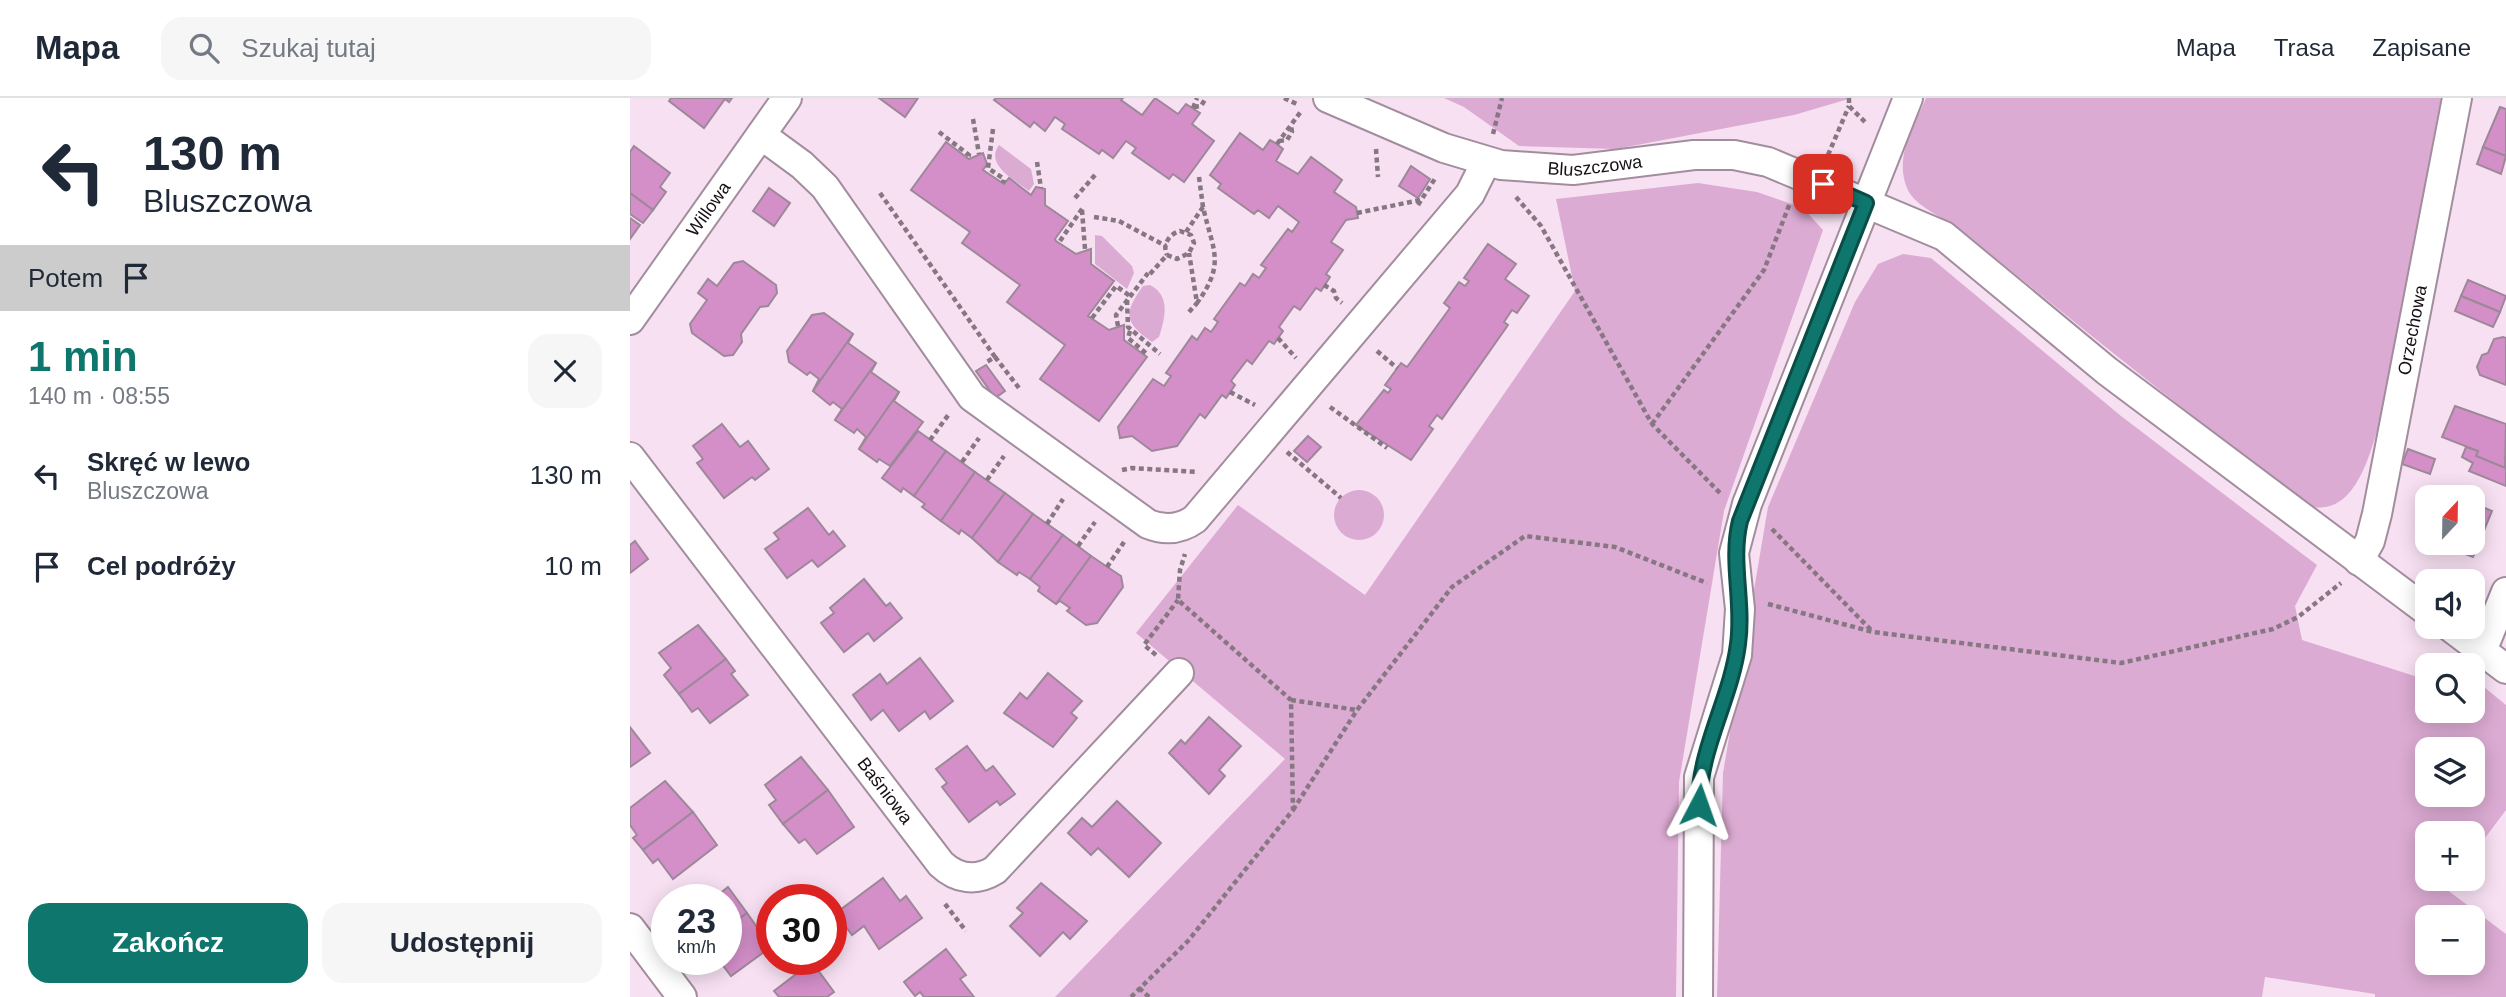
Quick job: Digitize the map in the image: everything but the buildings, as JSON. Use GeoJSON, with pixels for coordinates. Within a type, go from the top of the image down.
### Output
{"type":"FeatureCollection","features":[{"type":"Feature","properties":{"kind":"street","name":"Willowa"},"geometry":{"type":"LineString","coordinates":[[630,320],[788,98]]}},
{"type":"Feature","properties":{"kind":"street","name":"Bluszczowa"},"geometry":{"type":"LineString","coordinates":[[1328,98],[1444,148],[1482,169],[1573,170],[1694,155],[1734,155],[1768,162],[1944,236],[2107,371],[2415,602]]}},
{"type":"Feature","properties":{"kind":"street"},"geometry":{"type":"LineString","coordinates":[[1698,997],[1699,777],[1737,655],[1739,596],[1734,553],[1736,501],[1866,203],[1908,98]]}},
{"type":"Feature","properties":{"kind":"street","name":"Orzechowa"},"geometry":{"type":"LineString","coordinates":[[2359,561],[2370,541],[2377,514],[2457,98]]}},
{"type":"Feature","properties":{"kind":"street"},"geometry":{"type":"LineString","coordinates":[[761,135],[802,164],[825,187],[958,392],[972,397],[1148,524],[1172,528],[1201,511],[1470,194],[1482,169]]}},
{"type":"Feature","properties":{"kind":"street","name":"Baśniowa"},"geometry":{"type":"LineString","coordinates":[[630,457],[941,864],[953,873],[978,877],[995,870],[1179,673]]}},
{"type":"Feature","properties":{"kind":"street"},"geometry":{"type":"LineString","coordinates":[[2482,651],[2506,592]]}},
{"type":"Feature","properties":{"kind":"street"},"geometry":{"type":"LineString","coordinates":[[2466,639],[2506,669]]}},
{"type":"Feature","properties":{"kind":"street"},"geometry":{"type":"LineString","coordinates":[[630,928],[682,997]]}},
{"type":"Feature","properties":{"kind":"path"},"geometry":{"type":"LineString","coordinates":[[1197,98],[1193,108],[1201,106],[1206,98]]}},
{"type":"Feature","properties":{"kind":"path"},"geometry":{"type":"LineString","coordinates":[[1278,143],[1286,127],[1291,125],[1304,107],[1284,98]]}},
{"type":"Feature","properties":{"kind":"path"},"geometry":{"type":"LineString","coordinates":[[1652,424],[1764,270],[1808,160],[1824,165],[1849,106]]}},
{"type":"Feature","properties":{"kind":"path"},"geometry":{"type":"LineString","coordinates":[[973,120],[979,154]]}},
{"type":"Feature","properties":{"kind":"path"},"geometry":{"type":"LineString","coordinates":[[993,129],[988,168],[1004,179],[1003,183]]}},
{"type":"Feature","properties":{"kind":"path"},"geometry":{"type":"LineString","coordinates":[[939,132],[969,155],[967,158]]}},
{"type":"Feature","properties":{"kind":"path"},"geometry":{"type":"LineString","coordinates":[[1376,138],[1378,177]]}},
{"type":"Feature","properties":{"kind":"path"},"geometry":{"type":"LineString","coordinates":[[1037,162],[1041,188]]}},
{"type":"Feature","properties":{"kind":"path"},"geometry":{"type":"LineString","coordinates":[[1414,210],[1443,167],[1450,170],[1482,169],[1511,185],[1517,198],[1541,226],[1652,424],[1873,632]]}},
{"type":"Feature","properties":{"kind":"path"},"geometry":{"type":"LineString","coordinates":[[1076,198],[1095,176]]}},
{"type":"Feature","properties":{"kind":"path"},"geometry":{"type":"LineString","coordinates":[[1189,312],[1211,284],[1216,265],[1199,177]]}},
{"type":"Feature","properties":{"kind":"path"},"geometry":{"type":"LineString","coordinates":[[880,193],[1019,388]]}},
{"type":"Feature","properties":{"kind":"path"},"geometry":{"type":"LineString","coordinates":[[1357,214],[1421,200]]}},
{"type":"Feature","properties":{"kind":"path"},"geometry":{"type":"LineString","coordinates":[[1167,256],[1166,246],[1171,235],[1186,232],[1203,207]]}},
{"type":"Feature","properties":{"kind":"path"},"geometry":{"type":"LineString","coordinates":[[1060,241],[1083,208],[1085,249]]}},
{"type":"Feature","properties":{"kind":"path"},"geometry":{"type":"LineString","coordinates":[[1094,218],[1119,221],[1166,246]]}},
{"type":"Feature","properties":{"kind":"path"},"geometry":{"type":"LineString","coordinates":[[1186,232],[1194,240],[1189,253],[1197,303]]}},
{"type":"Feature","properties":{"kind":"path"},"geometry":{"type":"LineString","coordinates":[[1167,256],[1177,259],[1189,253]]}},
{"type":"Feature","properties":{"kind":"path"},"geometry":{"type":"LineString","coordinates":[[1118,326],[1116,315],[1167,256]]}},
{"type":"Feature","properties":{"kind":"path"},"geometry":{"type":"LineString","coordinates":[[1324,285],[1344,294]]}},
{"type":"Feature","properties":{"kind":"path"},"geometry":{"type":"LineString","coordinates":[[1092,318],[1116,286],[1128,298]]}},
{"type":"Feature","properties":{"kind":"path"},"geometry":{"type":"LineString","coordinates":[[1334,291],[1336,298],[1349,308]]}},
{"type":"Feature","properties":{"kind":"path"},"geometry":{"type":"LineString","coordinates":[[1128,298],[1125,319],[1131,330],[1160,354]]}},
{"type":"Feature","properties":{"kind":"path"},"geometry":{"type":"LineString","coordinates":[[1131,330],[1128,338],[1147,354]]}},
{"type":"Feature","properties":{"kind":"path"},"geometry":{"type":"LineString","coordinates":[[1278,338],[1296,348]]}},
{"type":"Feature","properties":{"kind":"path"},"geometry":{"type":"LineString","coordinates":[[1367,342],[1397,368]]}},
{"type":"Feature","properties":{"kind":"path"},"geometry":{"type":"LineString","coordinates":[[1287,344],[1287,351],[1302,362]]}},
{"type":"Feature","properties":{"kind":"path"},"geometry":{"type":"LineString","coordinates":[[930,440],[958,392],[995,357]]}},
{"type":"Feature","properties":{"kind":"path"},"geometry":{"type":"LineString","coordinates":[[1230,392],[1241,400],[1250,401]]}},
{"type":"Feature","properties":{"kind":"path"},"geometry":{"type":"LineString","coordinates":[[1328,405],[1387,448]]}},
{"type":"Feature","properties":{"kind":"path"},"geometry":{"type":"LineString","coordinates":[[962,462],[986,429]]}},
{"type":"Feature","properties":{"kind":"path"},"geometry":{"type":"LineString","coordinates":[[1257,444],[1271,454],[1279,445],[1340,498]]}},
{"type":"Feature","properties":{"kind":"path"},"geometry":{"type":"LineString","coordinates":[[987,480],[1011,447]]}},
{"type":"Feature","properties":{"kind":"path"},"geometry":{"type":"LineString","coordinates":[[1120,471],[1132,468],[1207,473],[1201,511],[1180,570],[1178,600],[1144,645],[1179,673]]}},
{"type":"Feature","properties":{"kind":"path"},"geometry":{"type":"LineString","coordinates":[[1047,524],[1069,489]]}},
{"type":"Feature","properties":{"kind":"path"},"geometry":{"type":"LineString","coordinates":[[1078,546],[1102,513]]}},
{"type":"Feature","properties":{"kind":"path"},"geometry":{"type":"LineString","coordinates":[[1107,567],[1130,533]]}},
{"type":"Feature","properties":{"kind":"path"},"geometry":{"type":"LineString","coordinates":[[1131,997],[1188,941],[1293,810],[1357,710],[1451,587],[1525,536],[1615,547],[1739,596],[1873,632],[2120,663],[2273,629],[2298,617],[2336,589],[2359,561]]}},
{"type":"Feature","properties":{"kind":"path"},"geometry":{"type":"LineString","coordinates":[[1178,600],[1292,700],[1357,710]]}},
{"type":"Feature","properties":{"kind":"path"},"geometry":{"type":"LineString","coordinates":[[1292,700],[1293,810]]}},
{"type":"Feature","properties":{"kind":"path"},"geometry":{"type":"LineString","coordinates":[[1139,988],[1149,997]]}},
{"type":"Feature","properties":{"kind":"shaded area"},"geometry":{"type":"Polygon","coordinates":[[[1444,98],[1852,98],[1794,115],[1616,149],[1519,146],[1464,107],[1444,98]]]}},
{"type":"Feature","properties":{"kind":"shaded area"},"geometry":{"type":"Polygon","coordinates":[[[1926,98],[2441,98],[2380,421],[2365,466],[2349,493],[2338,502],[2325,507],[2309,506],[1965,233],[1917,202],[1907,188],[1903,165],[1907,142],[1926,98]]]}},
{"type":"Feature","properties":{"kind":"shaded area"},"geometry":{"type":"Polygon","coordinates":[[[999,145],[1031,169],[1034,184],[1029,191],[998,166],[995,152],[999,145]]]}},
{"type":"Feature","properties":{"kind":"shaded area"},"geometry":{"type":"Polygon","coordinates":[[[1698,183],[1757,192],[1803,208],[1823,230],[1724,511],[1679,782],[1676,997],[1055,997],[1285,759],[1136,633],[1238,505],[1365,595],[1575,291],[1556,199],[1698,183]]]}},
{"type":"Feature","properties":{"kind":"shaded area"},"geometry":{"type":"Polygon","coordinates":[[[1095,235],[1102,236],[1132,266],[1134,273],[1127,289],[1095,264],[1095,235]]]}},
{"type":"Feature","properties":{"kind":"shaded area"},"geometry":{"type":"Polygon","coordinates":[[[1903,254],[1931,258],[2121,416],[2317,565],[2295,606],[2302,640],[2415,676],[2415,723],[2485,723],[2485,688],[2506,705],[2506,810],[2485,838],[2485,821],[2415,821],[2415,891],[2449,891],[2467,905],[2415,905],[2415,975],[2485,975],[2485,918],[2506,934],[2506,997],[2375,997],[2375,994],[2265,977],[2262,997],[1717,997],[1723,773],[1768,507],[1855,302],[1878,264],[1903,254]]]}},
{"type":"Feature","properties":{"kind":"shaded area"},"geometry":{"type":"Polygon","coordinates":[[[1150,285],[1161,295],[1165,308],[1159,337],[1152,342],[1136,329],[1130,317],[1132,303],[1137,295],[1143,286],[1150,285]]]}},
{"type":"Feature","properties":{"kind":"shaded area"},"geometry":{"type":"Polygon","coordinates":[[[1359,490],[1377,497],[1384,515],[1377,533],[1359,540],[1341,533],[1334,515],[1341,497],[1359,490]]]}},
{"type":"Feature","properties":{"kind":"route"},"geometry":{"type":"LineString","coordinates":[[1699,805],[1699,777],[1737,655],[1740,609],[1734,553],[1740,521],[1866,203],[1823,184]]}}]}
